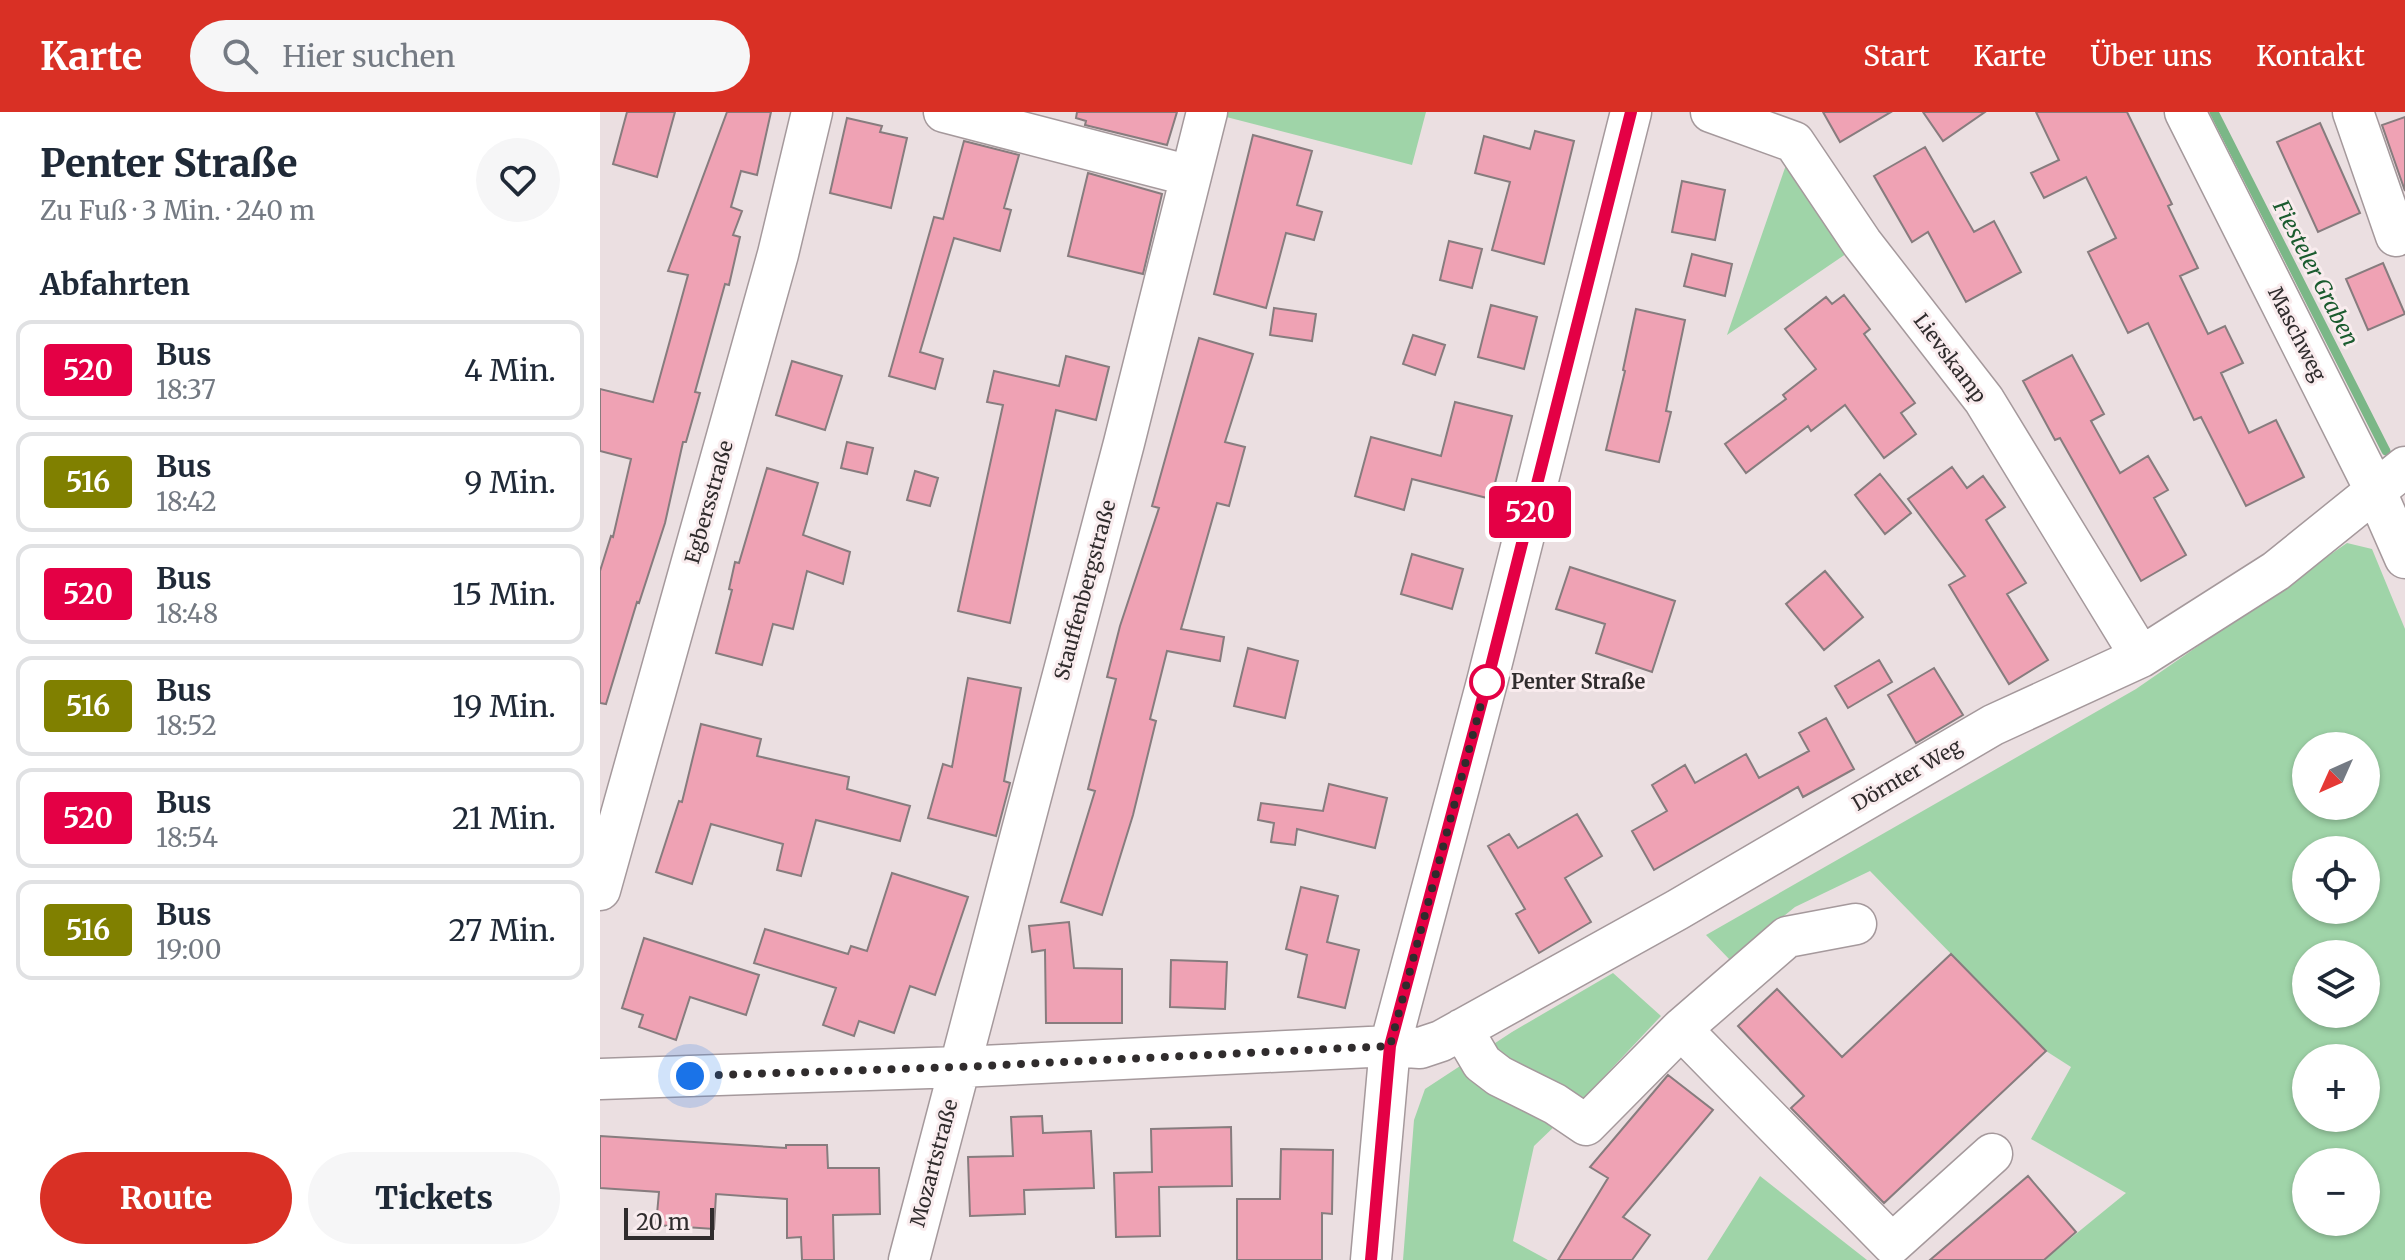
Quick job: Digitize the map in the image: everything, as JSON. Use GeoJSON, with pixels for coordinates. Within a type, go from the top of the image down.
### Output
{"type":"FeatureCollection","features":[{"type":"Feature","properties":{"kind":"street","name":"Egbersstraße"},"geometry":{"type":"LineString","coordinates":[[600,890],[778,254],[812,112]]}},
{"type":"Feature","properties":{"kind":"street"},"geometry":{"type":"LineString","coordinates":[[944,112],[1191,176]]}},
{"type":"Feature","properties":{"kind":"street","name":"Stauffenbergstraße"},"geometry":{"type":"LineString","coordinates":[[960,1067],[1207,112]]}},
{"type":"Feature","properties":{"kind":"street"},"geometry":{"type":"LineString","coordinates":[[1371,1260],[1390,1046],[1491,666],[1631,112]]}},
{"type":"Feature","properties":{"kind":"street","name":"Lievskamp"},"geometry":{"type":"LineString","coordinates":[[1711,112],[1794,142],[1862,243],[1984,400],[2141,657]]}},
{"type":"Feature","properties":{"kind":"street","name":"Maschweg"},"geometry":{"type":"LineString","coordinates":[[2185,112],[2391,480],[2405,558]]}},
{"type":"Feature","properties":{"kind":"street"},"geometry":{"type":"LineString","coordinates":[[2353,112],[2396,236]]}},
{"type":"Feature","properties":{"kind":"street","name":"Dörnter Weg"},"geometry":{"type":"LineString","coordinates":[[1390,1046],[1420,1048],[1441,1041],[1677,910],[1993,725],[2141,657],[2276,571],[2391,480]]}},
{"type":"Feature","properties":{"kind":"street"},"geometry":{"type":"LineString","coordinates":[[1462,1029],[1482,1063],[1499,1076],[1555,1104],[1586,1125],[1681,1029],[1787,937],[1856,924]]}},
{"type":"Feature","properties":{"kind":"street"},"geometry":{"type":"LineString","coordinates":[[1681,1029],[1892,1244],[1992,1154]]}},
{"type":"Feature","properties":{"kind":"street"},"geometry":{"type":"LineString","coordinates":[[600,1079],[960,1067],[1390,1046]]}},
{"type":"Feature","properties":{"kind":"street","name":"Mozartstraße"},"geometry":{"type":"LineString","coordinates":[[909,1260],[960,1067]]}},
{"type":"Feature","properties":{"kind":"green space"},"geometry":{"type":"Polygon","coordinates":[[[1207,112],[1426,112],[1412,165],[1207,112]]]}},
{"type":"Feature","properties":{"kind":"green space"},"geometry":{"type":"Polygon","coordinates":[[[1794,142],[1862,243],[1727,335],[1794,142]]]}},
{"type":"Feature","properties":{"kind":"green space"},"geometry":{"type":"Polygon","coordinates":[[[2347,543],[2372,549],[2405,629],[2405,1260],[2044,1260],[2126,1193],[2031,1139],[2071,1067],[2046,1051],[1870,871],[1795,907],[1730,960],[1706,935],[2136,689],[2347,543]]]}},
{"type":"Feature","properties":{"kind":"green space"},"geometry":{"type":"Polygon","coordinates":[[[1613,973],[1661,1016],[1534,1146],[1513,1241],[1548,1260],[1403,1260],[1414,1120],[1425,1089],[1512,1032],[1613,973]]]}},
{"type":"Feature","properties":{"kind":"green space"},"geometry":{"type":"Polygon","coordinates":[[[1760,1176],[1867,1260],[1707,1260],[1760,1176]]]}},
{"type":"Feature","properties":{"kind":"building"},"geometry":{"type":"Polygon","coordinates":[[[627,112],[675,112],[657,177],[613,164],[627,112]]]}},
{"type":"Feature","properties":{"kind":"building"},"geometry":{"type":"Polygon","coordinates":[[[727,112],[771,112],[757,175],[741,171],[731,207],[742,211],[733,235],[740,237],[729,285],[725,284],[695,392],[700,393],[686,442],[683,442],[665,523],[606,704],[600,703],[600,571],[613,537],[631,459],[600,451],[600,389],[653,402],[688,275],[668,271],[727,112]]]}},
{"type":"Feature","properties":{"kind":"building"},"geometry":{"type":"Polygon","coordinates":[[[1077,112],[1177,112],[1167,145],[1085,125],[1086,121],[1076,118],[1077,112]]]}},
{"type":"Feature","properties":{"kind":"building"},"geometry":{"type":"Polygon","coordinates":[[[1823,112],[1891,112],[1840,142],[1823,112]]]}},
{"type":"Feature","properties":{"kind":"building"},"geometry":{"type":"Polygon","coordinates":[[[1923,112],[1985,112],[1943,141],[1923,112]]]}},
{"type":"Feature","properties":{"kind":"building"},"geometry":{"type":"Polygon","coordinates":[[[2036,112],[2127,112],[2172,204],[2168,206],[2198,268],[2180,276],[2208,334],[2225,326],[2243,363],[2221,373],[2249,433],[2276,420],[2304,477],[2246,506],[2201,417],[2194,420],[2148,323],[2128,333],[2088,252],[2116,238],[2086,177],[2044,198],[2031,173],[2059,160],[2036,112]]]}},
{"type":"Feature","properties":{"kind":"building"},"geometry":{"type":"Polygon","coordinates":[[[2405,117],[2405,191],[2382,125],[2405,117]]]}},
{"type":"Feature","properties":{"kind":"building"},"geometry":{"type":"Polygon","coordinates":[[[847,118],[882,126],[880,132],[907,138],[891,208],[830,193],[847,118]]]}},
{"type":"Feature","properties":{"kind":"building"},"geometry":{"type":"Polygon","coordinates":[[[2320,123],[2360,213],[2318,232],[2277,142],[2320,123]]]}},
{"type":"Feature","properties":{"kind":"building"},"geometry":{"type":"Polygon","coordinates":[[[1535,131],[1574,141],[1544,264],[1492,250],[1510,182],[1475,173],[1484,136],[1530,149],[1535,131]]]}},
{"type":"Feature","properties":{"kind":"building"},"geometry":{"type":"Polygon","coordinates":[[[1253,135],[1312,151],[1297,205],[1322,212],[1314,240],[1286,233],[1266,308],[1214,294],[1253,135]]]}},
{"type":"Feature","properties":{"kind":"building"},"geometry":{"type":"Polygon","coordinates":[[[964,141],[1019,155],[1004,208],[1011,210],[1000,251],[954,238],[920,352],[943,359],[935,389],[889,376],[934,217],[943,219],[964,141]]]}},
{"type":"Feature","properties":{"kind":"building"},"geometry":{"type":"Polygon","coordinates":[[[1925,147],[1974,232],[1994,221],[2021,272],[1966,302],[1928,232],[1912,242],[1874,176],[1925,147]]]}},
{"type":"Feature","properties":{"kind":"building"},"geometry":{"type":"Polygon","coordinates":[[[1088,173],[1162,194],[1143,274],[1068,256],[1088,173]]]}},
{"type":"Feature","properties":{"kind":"building"},"geometry":{"type":"Polygon","coordinates":[[[1682,181],[1725,190],[1715,240],[1672,232],[1682,181]]]}},
{"type":"Feature","properties":{"kind":"building"},"geometry":{"type":"Polygon","coordinates":[[[1449,241],[1482,249],[1472,288],[1440,280],[1449,241]]]}},
{"type":"Feature","properties":{"kind":"building"},"geometry":{"type":"Polygon","coordinates":[[[1692,254],[1732,264],[1725,296],[1684,286],[1692,254]]]}},
{"type":"Feature","properties":{"kind":"building"},"geometry":{"type":"Polygon","coordinates":[[[2383,263],[2405,314],[2368,330],[2346,279],[2383,263]]]}},
{"type":"Feature","properties":{"kind":"building"},"geometry":{"type":"Polygon","coordinates":[[[1844,295],[1870,329],[1864,334],[1915,403],[1901,413],[1916,434],[1884,458],[1845,405],[1811,431],[1808,426],[1746,473],[1725,444],[1786,399],[1783,395],[1816,369],[1785,329],[1826,297],[1832,304],[1844,295]]]}},
{"type":"Feature","properties":{"kind":"building"},"geometry":{"type":"Polygon","coordinates":[[[1491,305],[1537,317],[1524,369],[1478,357],[1491,305]]]}},
{"type":"Feature","properties":{"kind":"building"},"geometry":{"type":"Polygon","coordinates":[[[1274,308],[1316,314],[1312,341],[1270,335],[1274,308]]]}},
{"type":"Feature","properties":{"kind":"building"},"geometry":{"type":"Polygon","coordinates":[[[1636,309],[1685,320],[1666,411],[1671,412],[1659,462],[1606,450],[1636,309]]]}},
{"type":"Feature","properties":{"kind":"building"},"geometry":{"type":"Polygon","coordinates":[[[1413,335],[1445,345],[1435,375],[1403,364],[1413,335]]]}},
{"type":"Feature","properties":{"kind":"building"},"geometry":{"type":"Polygon","coordinates":[[[1199,338],[1253,354],[1225,442],[1245,447],[1229,506],[1217,503],[1181,629],[1224,637],[1220,661],[1167,651],[1150,719],[1156,721],[1133,815],[1102,915],[1061,902],[1095,791],[1088,789],[1116,679],[1107,677],[1120,626],[1159,508],[1152,506],[1199,338]]]}},
{"type":"Feature","properties":{"kind":"building"},"geometry":{"type":"Polygon","coordinates":[[[2072,355],[2104,414],[2091,421],[2120,473],[2148,456],[2168,490],[2154,498],[2186,555],[2141,581],[2060,438],[2055,440],[2023,381],[2072,355]]]}},
{"type":"Feature","properties":{"kind":"building"},"geometry":{"type":"Polygon","coordinates":[[[1066,356],[1109,367],[1096,420],[1056,410],[1010,623],[958,611],[1003,405],[987,402],[994,371],[1059,386],[1066,356]]]}},
{"type":"Feature","properties":{"kind":"building"},"geometry":{"type":"Polygon","coordinates":[[[792,361],[842,376],[825,430],[776,415],[792,361]]]}},
{"type":"Feature","properties":{"kind":"building"},"geometry":{"type":"Polygon","coordinates":[[[1455,402],[1512,416],[1491,499],[1412,479],[1404,510],[1355,496],[1371,437],[1441,456],[1455,402]]]}},
{"type":"Feature","properties":{"kind":"building"},"geometry":{"type":"Polygon","coordinates":[[[847,442],[873,448],[867,474],[841,468],[847,442]]]}},
{"type":"Feature","properties":{"kind":"building"},"geometry":{"type":"Polygon","coordinates":[[[1952,467],[1967,488],[1983,476],[2005,507],[1986,520],[2026,583],[2007,594],[2048,660],[2009,684],[1949,585],[1965,576],[1908,499],[1952,467]]]}},
{"type":"Feature","properties":{"kind":"building"},"geometry":{"type":"Polygon","coordinates":[[[767,468],[818,483],[803,535],[850,552],[843,584],[807,571],[793,629],[773,624],[762,665],[716,653],[732,590],[729,589],[735,562],[739,563],[767,468]]]}},
{"type":"Feature","properties":{"kind":"building"},"geometry":{"type":"Polygon","coordinates":[[[915,471],[938,478],[930,506],[907,500],[915,471]]]}},
{"type":"Feature","properties":{"kind":"building"},"geometry":{"type":"Polygon","coordinates":[[[1880,474],[1911,513],[1885,534],[1855,495],[1880,474]]]}},
{"type":"Feature","properties":{"kind":"building"},"geometry":{"type":"Polygon","coordinates":[[[1412,554],[1463,569],[1452,609],[1401,594],[1412,554]]]}},
{"type":"Feature","properties":{"kind":"building"},"geometry":{"type":"Polygon","coordinates":[[[1570,567],[1675,601],[1652,672],[1596,653],[1605,624],[1556,609],[1570,567]]]}},
{"type":"Feature","properties":{"kind":"building"},"geometry":{"type":"Polygon","coordinates":[[[1825,571],[1863,617],[1824,650],[1786,604],[1825,571]]]}},
{"type":"Feature","properties":{"kind":"building"},"geometry":{"type":"Polygon","coordinates":[[[1248,648],[1298,661],[1285,718],[1234,706],[1248,648]]]}},
{"type":"Feature","properties":{"kind":"building"},"geometry":{"type":"Polygon","coordinates":[[[1879,660],[1892,682],[1848,708],[1835,686],[1879,660]]]}},
{"type":"Feature","properties":{"kind":"building"},"geometry":{"type":"Polygon","coordinates":[[[1934,668],[1963,715],[1916,743],[1888,695],[1934,668]]]}},
{"type":"Feature","properties":{"kind":"building"},"geometry":{"type":"Polygon","coordinates":[[[968,678],[1021,688],[1004,781],[1010,783],[996,836],[928,818],[943,764],[952,767],[968,678]]]}},
{"type":"Feature","properties":{"kind":"building"},"geometry":{"type":"Polygon","coordinates":[[[1826,718],[1854,769],[1803,797],[1798,787],[1654,870],[1632,831],[1667,811],[1652,785],[1685,765],[1695,783],[1746,754],[1759,778],[1809,751],[1799,733],[1826,718]]]}},
{"type":"Feature","properties":{"kind":"building"},"geometry":{"type":"Polygon","coordinates":[[[701,724],[761,739],[757,756],[849,777],[847,789],[910,806],[900,841],[816,820],[801,876],[777,870],[783,844],[711,824],[692,884],[656,872],[679,801],[682,802],[701,724]]]}},
{"type":"Feature","properties":{"kind":"building"},"geometry":{"type":"Polygon","coordinates":[[[1329,784],[1387,798],[1375,848],[1297,829],[1295,845],[1271,842],[1274,823],[1258,820],[1261,803],[1323,811],[1329,784]]]}},
{"type":"Feature","properties":{"kind":"building"},"geometry":{"type":"Polygon","coordinates":[[[1577,814],[1602,856],[1565,878],[1591,922],[1539,953],[1516,914],[1525,909],[1488,846],[1509,834],[1518,848],[1577,814]]]}},
{"type":"Feature","properties":{"kind":"building"},"geometry":{"type":"Polygon","coordinates":[[[892,873],[968,897],[935,995],[910,986],[894,1033],[859,1021],[854,1036],[823,1025],[836,988],[754,963],[765,929],[848,954],[851,946],[867,951],[892,873]]]}},
{"type":"Feature","properties":{"kind":"building"},"geometry":{"type":"Polygon","coordinates":[[[1301,887],[1338,896],[1327,942],[1359,950],[1345,1008],[1298,997],[1307,955],[1286,949],[1301,887]]]}},
{"type":"Feature","properties":{"kind":"building"},"geometry":{"type":"Polygon","coordinates":[[[1069,922],[1074,968],[1122,969],[1122,1023],[1046,1023],[1045,950],[1032,952],[1029,926],[1069,922]]]}},
{"type":"Feature","properties":{"kind":"building"},"geometry":{"type":"Polygon","coordinates":[[[644,938],[759,975],[746,1015],[690,997],[676,1040],[639,1027],[643,1015],[622,1008],[644,938]]]}},
{"type":"Feature","properties":{"kind":"building"},"geometry":{"type":"Polygon","coordinates":[[[1951,954],[2046,1051],[1884,1203],[1791,1108],[1804,1096],[1738,1026],[1777,989],[1842,1057],[1951,954]]]}},
{"type":"Feature","properties":{"kind":"building"},"geometry":{"type":"Polygon","coordinates":[[[1171,960],[1227,962],[1225,1009],[1170,1007],[1171,960]]]}},
{"type":"Feature","properties":{"kind":"building"},"geometry":{"type":"Polygon","coordinates":[[[1668,1075],[1713,1110],[1623,1217],[1650,1235],[1632,1260],[1558,1260],[1608,1178],[1590,1167],[1668,1075]]]}},
{"type":"Feature","properties":{"kind":"building"},"geometry":{"type":"Polygon","coordinates":[[[1042,1116],[1043,1133],[1091,1131],[1094,1188],[1024,1190],[1025,1214],[970,1216],[968,1157],[1013,1156],[1011,1117],[1042,1116]]]}},
{"type":"Feature","properties":{"kind":"building"},"geometry":{"type":"Polygon","coordinates":[[[1231,1127],[1232,1186],[1159,1187],[1160,1236],[1116,1237],[1114,1173],[1152,1172],[1151,1129],[1231,1127]]]}},
{"type":"Feature","properties":{"kind":"building"},"geometry":{"type":"Polygon","coordinates":[[[600,1136],[786,1148],[786,1145],[827,1145],[828,1168],[879,1168],[880,1214],[833,1215],[834,1260],[802,1260],[801,1237],[787,1238],[787,1199],[716,1194],[714,1229],[656,1225],[659,1192],[600,1188],[600,1136]]]}},
{"type":"Feature","properties":{"kind":"building"},"geometry":{"type":"Polygon","coordinates":[[[1281,1149],[1333,1150],[1332,1214],[1322,1213],[1322,1260],[1237,1260],[1237,1199],[1280,1199],[1281,1149]]]}},
{"type":"Feature","properties":{"kind":"building"},"geometry":{"type":"Polygon","coordinates":[[[2028,1176],[2076,1232],[2044,1260],[1930,1260],[2028,1176]]]}},
{"type":"Feature","properties":{"kind":"waterway","name":"Fiesteler Graben"},"geometry":{"type":"LineString","coordinates":[[2214,112],[2386,451]]}},
{"type":"Feature","properties":{"kind":"bus line","name":"520"},"geometry":{"type":"LineString","coordinates":[[1371,1260],[1390,1046],[1487,682],[1631,112]]}},
{"type":"Feature","properties":{"kind":"place","name":"Penter Straße"},"geometry":{"type":"Point","coordinates":[1487,682]}},
{"type":"Feature","properties":{"kind":"route"},"geometry":{"type":"LineString","coordinates":[[690,1076],[960,1067],[1390,1046],[1487,682]]}}]}
